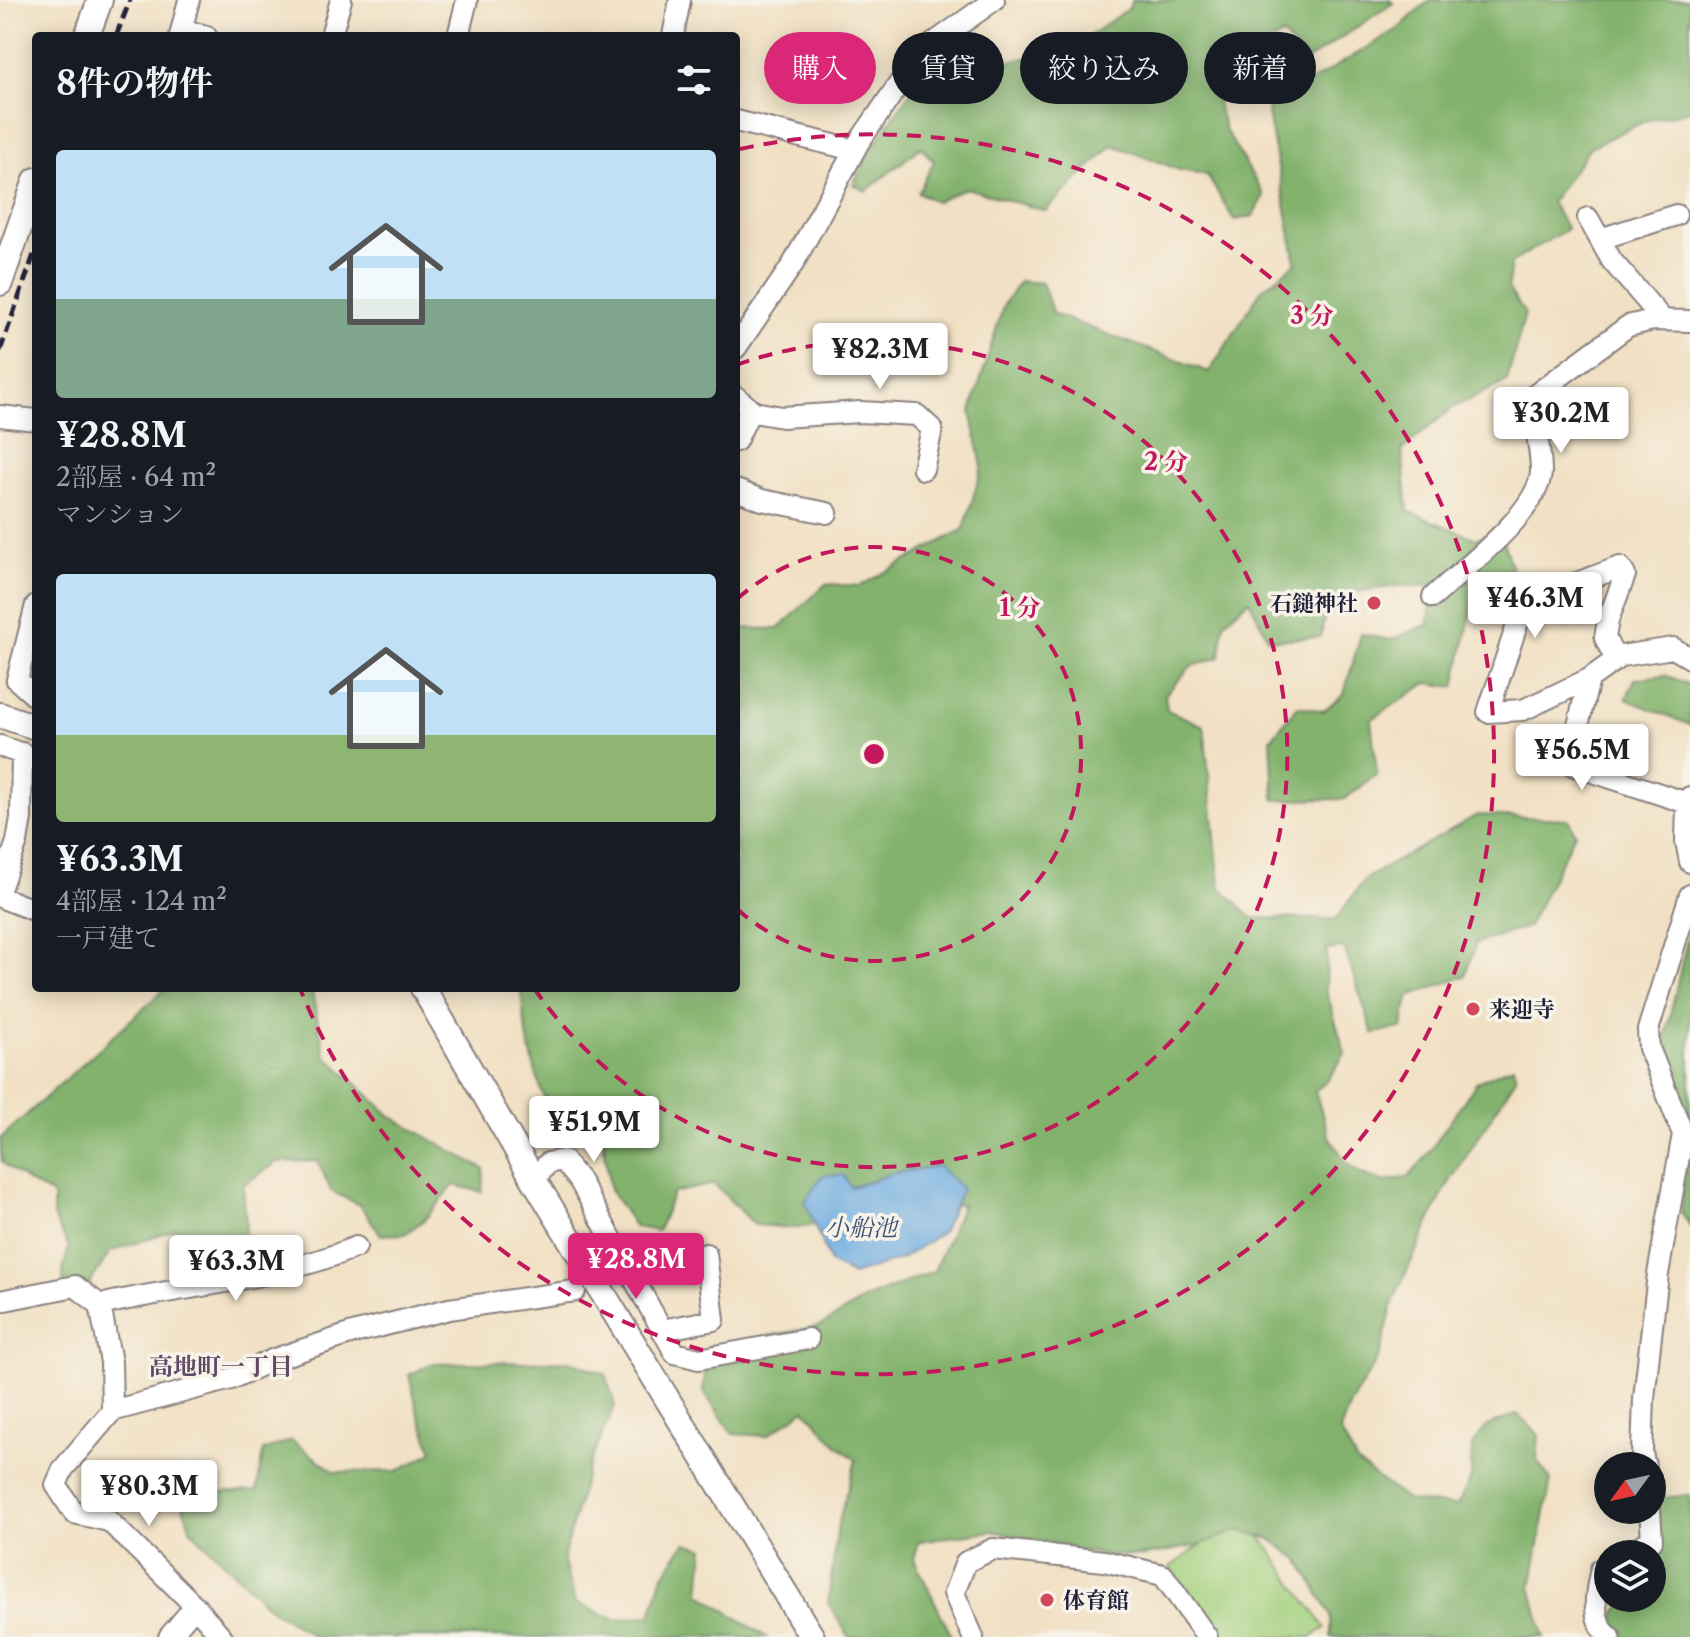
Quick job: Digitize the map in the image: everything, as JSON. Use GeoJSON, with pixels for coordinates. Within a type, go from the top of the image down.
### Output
{"type":"FeatureCollection","features":[{"type":"Feature","properties":{"kind":"street"},"geometry":{"type":"LineString","coordinates":[[88,32],[100,0]]}},
{"type":"Feature","properties":{"kind":"street"},"geometry":{"type":"LineString","coordinates":[[181,32],[189,0]]}},
{"type":"Feature","properties":{"kind":"street"},"geometry":{"type":"LineString","coordinates":[[332,32],[341,0]]}},
{"type":"Feature","properties":{"kind":"street"},"geometry":{"type":"LineString","coordinates":[[459,32],[467,0]]}},
{"type":"Feature","properties":{"kind":"street"},"geometry":{"type":"LineString","coordinates":[[674,32],[680,0]]}},
{"type":"Feature","properties":{"kind":"street"},"geometry":{"type":"LineString","coordinates":[[740,342],[793,264],[854,150],[910,68],[934,43],[994,0]]}},
{"type":"Feature","properties":{"kind":"street"},"geometry":{"type":"LineString","coordinates":[[740,122],[854,150]]}},
{"type":"Feature","properties":{"kind":"street"},"geometry":{"type":"LineString","coordinates":[[0,283],[32,191]]}},
{"type":"Feature","properties":{"kind":"street"},"geometry":{"type":"LineString","coordinates":[[1600,239],[1676,215]]}},
{"type":"Feature","properties":{"kind":"street"},"geometry":{"type":"LineString","coordinates":[[1588,218],[1612,261],[1663,320]]}},
{"type":"Feature","properties":{"kind":"street"},"geometry":{"type":"LineString","coordinates":[[1433,597],[1513,524],[1533,497],[1541,474],[1531,398],[1628,326],[1653,320],[1690,321]]}},
{"type":"Feature","properties":{"kind":"street"},"geometry":{"type":"LineString","coordinates":[[743,403],[754,412],[782,417],[860,412],[917,415],[932,429],[923,469]]}},
{"type":"Feature","properties":{"kind":"street"},"geometry":{"type":"LineString","coordinates":[[0,416],[32,420]]}},
{"type":"Feature","properties":{"kind":"street"},"geometry":{"type":"LineString","coordinates":[[740,492],[762,500],[827,513]]}},
{"type":"Feature","properties":{"kind":"street"},"geometry":{"type":"LineString","coordinates":[[1616,660],[1605,638],[1608,620],[1625,575],[1620,567],[1555,591],[1521,613],[1488,712],[1523,710],[1589,679],[1616,660],[1621,656],[1673,648],[1690,658]]}},
{"type":"Feature","properties":{"kind":"street"},"geometry":{"type":"LineString","coordinates":[[32,621],[17,680],[32,693]]}},
{"type":"Feature","properties":{"kind":"street"},"geometry":{"type":"LineString","coordinates":[[1589,679],[1569,764],[1689,800],[1686,841],[1690,862]]}},
{"type":"Feature","properties":{"kind":"street"},"geometry":{"type":"LineString","coordinates":[[0,715],[32,726]]}},
{"type":"Feature","properties":{"kind":"street"},"geometry":{"type":"LineString","coordinates":[[0,746],[29,756],[21,818],[8,840],[0,889]]}},
{"type":"Feature","properties":{"kind":"street"},"geometry":{"type":"LineString","coordinates":[[1642,1452],[1644,1398],[1658,1274],[1683,1134],[1649,1048],[1648,1030],[1690,895]]}},
{"type":"Feature","properties":{"kind":"street"},"geometry":{"type":"LineString","coordinates":[[0,897],[32,909]]}},
{"type":"Feature","properties":{"kind":"street"},"geometry":{"type":"LineString","coordinates":[[425,992],[534,1180],[812,1637]]}},
{"type":"Feature","properties":{"kind":"street"},"geometry":{"type":"LineString","coordinates":[[534,1180],[548,1163],[563,1160],[579,1180],[675,1353],[699,1359],[808,1339]]}},
{"type":"Feature","properties":{"kind":"street"},"geometry":{"type":"LineString","coordinates":[[100,1305],[321,1262],[356,1247]]}},
{"type":"Feature","properties":{"kind":"street"},"geometry":{"type":"LineString","coordinates":[[662,1330],[714,1320],[706,1254]]}},
{"type":"Feature","properties":{"kind":"street"},"geometry":{"type":"LineString","coordinates":[[0,1301],[75,1286],[100,1305],[111,1362],[112,1411]]}},
{"type":"Feature","properties":{"kind":"street"},"geometry":{"type":"LineString","coordinates":[[222,1637],[109,1521],[74,1513],[56,1485],[63,1469],[112,1411],[231,1379],[272,1360],[353,1333],[449,1309],[575,1291]]}},
{"type":"Feature","properties":{"kind":"street"},"geometry":{"type":"LineString","coordinates":[[973,1637],[954,1593],[966,1562],[993,1549],[1104,1561],[1163,1575],[1207,1637]]}},
{"type":"Feature","properties":{"kind":"street"},"geometry":{"type":"LineString","coordinates":[[169,1637],[195,1606]]}},
{"type":"Feature","properties":{"kind":"street"},"geometry":{"type":"LineString","coordinates":[[1597,1612],[1604,1633],[1610,1637]]}},
{"type":"Feature","properties":{"kind":"green space"},"geometry":{"type":"Polygon","coordinates":[[[1132,0],[1390,0],[1393,3],[1316,55],[1316,32],[1204,32],[1204,104],[1218,104],[1225,130],[1264,195],[1253,216],[1234,220],[1207,175],[1180,170],[1113,145],[1045,211],[966,188],[936,202],[918,192],[934,162],[921,147],[866,191],[853,184],[902,104],[1004,104],[1004,62],[1020,60],[1020,104],[1188,104],[1188,32],[1095,32],[1129,8],[1132,0]]]}},
{"type":"Feature","properties":{"kind":"green space"},"geometry":{"type":"Polygon","coordinates":[[[1429,0],[1690,0],[1690,111],[1645,121],[1590,147],[1551,202],[1567,229],[1511,263],[1508,288],[1525,314],[1507,381],[1452,408],[1402,450],[1408,511],[1476,539],[1499,529],[1512,569],[1478,581],[1455,687],[1427,683],[1371,720],[1377,774],[1345,799],[1274,800],[1271,739],[1298,706],[1324,711],[1344,694],[1361,634],[1391,640],[1429,624],[1432,586],[1397,586],[1328,596],[1321,637],[1269,640],[1249,600],[1224,623],[1220,657],[1190,667],[1165,695],[1167,710],[1204,726],[1220,887],[1252,918],[1336,919],[1365,879],[1477,815],[1568,819],[1575,833],[1528,927],[1476,943],[1465,976],[1409,996],[1402,1028],[1373,1033],[1344,948],[1327,950],[1326,990],[1345,1053],[1328,1080],[1315,1091],[1329,1136],[1346,1162],[1360,1173],[1383,1182],[1409,1177],[1477,1082],[1513,1066],[1516,1078],[1444,1191],[1394,1299],[1380,1355],[1350,1404],[1340,1431],[1357,1463],[1409,1501],[1457,1506],[1471,1478],[1472,1445],[1487,1426],[1517,1414],[1539,1435],[1537,1461],[1551,1480],[1531,1587],[1544,1637],[1331,1637],[1331,1615],[1300,1561],[1271,1539],[1239,1530],[1199,1545],[1143,1556],[1102,1555],[992,1531],[919,1541],[914,1559],[952,1637],[849,1637],[828,1603],[838,1524],[856,1460],[836,1444],[805,1409],[767,1436],[733,1434],[703,1391],[708,1348],[820,1326],[865,1299],[934,1271],[962,1205],[919,1201],[798,1228],[755,1225],[714,1184],[673,1193],[658,1231],[635,1227],[610,1190],[601,1125],[583,1120],[559,1135],[533,1063],[521,992],[740,992],[740,628],[778,629],[826,584],[860,586],[964,529],[982,467],[971,411],[1004,304],[1020,281],[1042,283],[1053,314],[1209,372],[1262,289],[1296,263],[1267,108],[1274,104],[1316,104],[1316,78],[1398,29],[1429,0]]]}},
{"type":"Feature","properties":{"kind":"green space"},"geometry":{"type":"Polygon","coordinates":[[[1665,675],[1690,685],[1690,725],[1626,699],[1635,679],[1665,675]]]}},
{"type":"Feature","properties":{"kind":"green space"},"geometry":{"type":"Polygon","coordinates":[[[1690,926],[1690,1226],[1681,1212],[1686,1164],[1658,1070],[1690,926]]]}},
{"type":"Feature","properties":{"kind":"green space"},"geometry":{"type":"Polygon","coordinates":[[[162,992],[312,992],[325,1055],[392,1117],[484,1169],[482,1192],[454,1185],[425,1219],[405,1234],[381,1235],[360,1205],[331,1191],[318,1161],[278,1162],[243,1185],[246,1224],[238,1269],[196,1260],[178,1228],[110,1252],[83,1294],[64,1290],[63,1269],[69,1247],[53,1217],[53,1195],[28,1182],[2,1162],[0,1139],[162,992]]]}},
{"type":"Feature","properties":{"kind":"green space"},"geometry":{"type":"Polygon","coordinates":[[[569,1361],[606,1374],[615,1406],[587,1470],[563,1559],[576,1603],[617,1620],[651,1615],[662,1578],[685,1543],[704,1548],[700,1593],[766,1637],[315,1637],[270,1608],[191,1530],[179,1494],[257,1491],[263,1451],[291,1440],[335,1472],[397,1471],[433,1452],[418,1412],[409,1375],[431,1364],[569,1361]]]}},
{"type":"Feature","properties":{"kind":"green space"},"geometry":{"type":"Polygon","coordinates":[[[1690,1495],[1690,1637],[1613,1637],[1616,1612],[1666,1612],[1666,1540],[1647,1540],[1645,1524],[1666,1524],[1666,1497],[1690,1495]]]}},
{"type":"Feature","properties":{"kind":"green space"},"geometry":{"type":"Polygon","coordinates":[[[1245,1514],[1325,1628],[1312,1637],[1218,1637],[1170,1567],[1245,1514]]]}},
{"type":"Feature","properties":{"kind":"water","name":"小船池"},"geometry":{"type":"Polygon","coordinates":[[[938,1166],[962,1189],[942,1232],[903,1258],[853,1275],[830,1263],[805,1201],[823,1175],[843,1175],[851,1187],[894,1173],[938,1166]]]}},
{"type":"Feature","properties":{"kind":"tunnel"},"geometry":{"type":"LineString","coordinates":[[582,1287],[622,1260]]}},
{"type":"Feature","properties":{"kind":"railway"},"geometry":{"type":"LineString","coordinates":[[118,32],[130,0]]}},
{"type":"Feature","properties":{"kind":"railway"},"geometry":{"type":"LineString","coordinates":[[0,351],[32,260]]}},
{"type":"Feature","properties":{"kind":"place","name":"石鎚神社"},"geometry":{"type":"Point","coordinates":[1374,603]}},
{"type":"Feature","properties":{"kind":"place","name":"来迎寺"},"geometry":{"type":"Point","coordinates":[1473,1009]}},
{"type":"Feature","properties":{"kind":"place","name":"体育館"},"geometry":{"type":"Point","coordinates":[1047,1600]}},
{"type":"Feature","properties":{"kind":"district","name":"高地町一丁目"},"geometry":{"type":"Point","coordinates":[221,1367]}}]}
